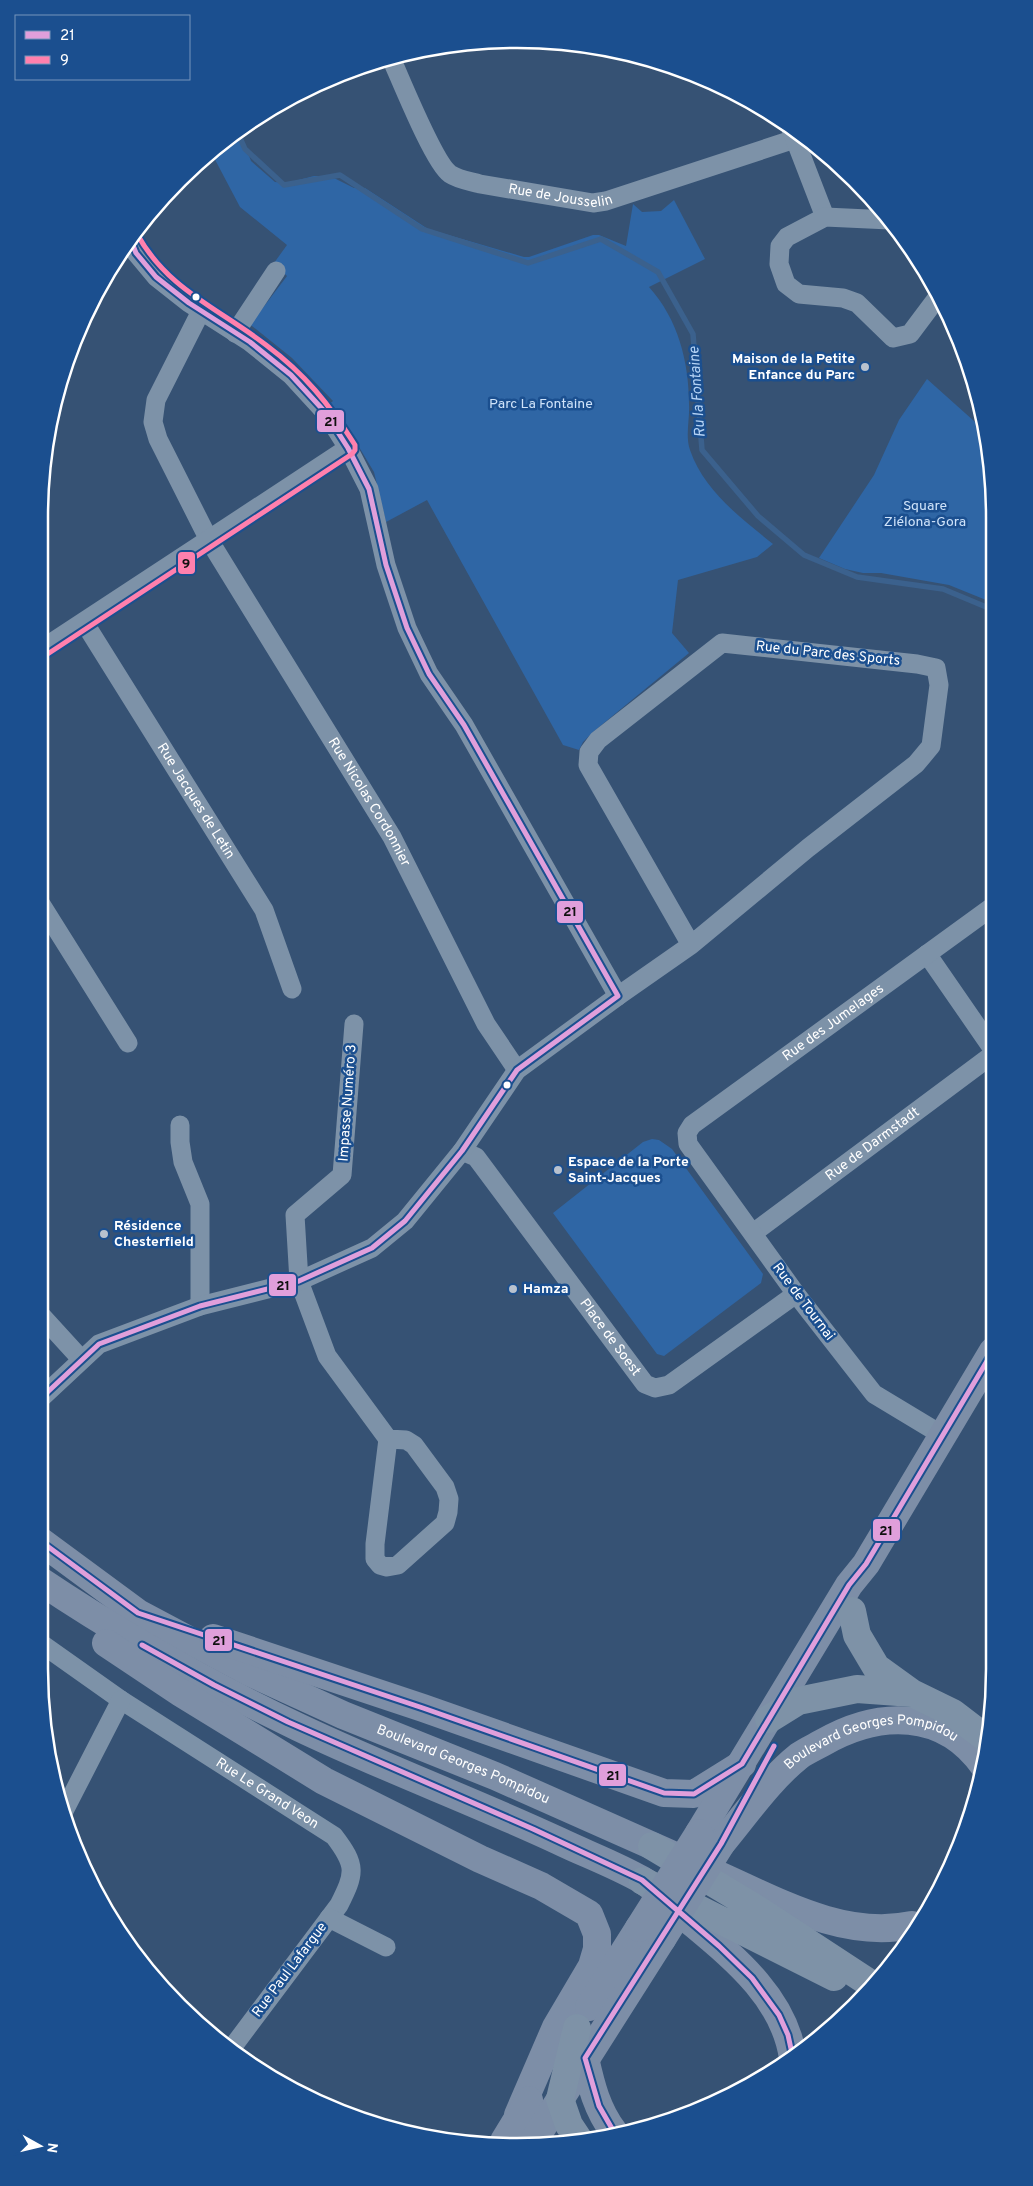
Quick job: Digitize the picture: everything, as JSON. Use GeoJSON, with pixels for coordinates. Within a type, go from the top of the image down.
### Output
{"type":"FeatureCollection","features":[{"type":"Feature","properties":{"kind":"highway"},"geometry":{"type":"LineString","coordinates":[[852,1611],[857,1635],[876,1667],[912,1693],[953,1713],[980,1734]]}},
{"type":"Feature","properties":{"kind":"highway"},"geometry":{"type":"LineString","coordinates":[[770,1719],[798,1702],[857,1689],[912,1693]]}},
{"type":"Feature","properties":{"kind":"highway"},"geometry":{"type":"LineString","coordinates":[[652,1846],[755,1908],[867,1981]]}},
{"type":"Feature","properties":{"kind":"highway"},"geometry":{"type":"LineString","coordinates":[[644,1881],[741,1932],[859,1989]]}},
{"type":"Feature","properties":{"kind":"highway"},"geometry":{"type":"LineString","coordinates":[[575,2134],[569,2125],[560,2099],[576,2028]]}},
{"type":"Feature","properties":{"kind":"main road"},"geometry":{"type":"LineString","coordinates":[[710,1838],[742,1764],[849,1585],[866,1564],[986,1363]]}},
{"type":"Feature","properties":{"kind":"main road","name":"Boulevard Georges Pompidou"},"geometry":{"type":"LineString","coordinates":[[48,1547],[138,1613],[249,1672],[342,1715],[495,1776],[805,1914],[870,1928],[901,1928],[909,1926]]}},
{"type":"Feature","properties":{"kind":"main road"},"geometry":{"type":"LineString","coordinates":[[537,2137],[585,2058],[651,1934],[710,1838],[798,1702],[852,1611],[866,1564]]}},
{"type":"Feature","properties":{"kind":"main road"},"geometry":{"type":"LineString","coordinates":[[48,1586],[86,1612],[234,1696],[300,1728],[506,1817],[644,1881],[724,1950],[752,1977],[769,1998],[783,2022],[792,2049]]}},
{"type":"Feature","properties":{"kind":"main road"},"geometry":{"type":"LineString","coordinates":[[48,1592],[107,1644],[181,1693],[324,1781],[472,1855],[541,1886],[589,1914],[597,1934],[597,1949],[592,1966],[556,2027],[518,2115],[506,2138]]}},
{"type":"Feature","properties":{"kind":"main road"},"geometry":{"type":"LineString","coordinates":[[138,1613],[423,1708],[664,1793],[694,1794],[742,1764]]}},
{"type":"Feature","properties":{"kind":"main road","name":"Boulevard Georges Pompidou"},"geometry":{"type":"LineString","coordinates":[[710,1838],[770,1785],[800,1755],[837,1734],[869,1723],[909,1720],[932,1724],[954,1736],[973,1750],[977,1756]]}},
{"type":"Feature","properties":{"kind":"main road"},"geometry":{"type":"LineString","coordinates":[[518,2115],[576,2028],[651,1934]]}},
{"type":"Feature","properties":{"kind":"main road"},"geometry":{"type":"LineString","coordinates":[[585,2058],[592,2091],[606,2122],[611,2128]]}},
{"type":"Feature","properties":{"kind":"street","name":"Rue de Jousselin"},"geometry":{"type":"LineString","coordinates":[[394,63],[441,163],[449,174],[480,184],[593,203],[606,201],[790,136]]}},
{"type":"Feature","properties":{"kind":"street"},"geometry":{"type":"LineString","coordinates":[[799,142],[825,217]]}},
{"type":"Feature","properties":{"kind":"street"},"geometry":{"type":"LineString","coordinates":[[879,220],[825,217],[787,237],[780,246],[778,264],[786,284],[799,294],[844,298],[857,303],[893,338],[910,334],[934,302]]}},
{"type":"Feature","properties":{"kind":"street"},"geometry":{"type":"LineString","coordinates":[[133,247],[136,253],[156,277],[291,375],[325,412],[348,448],[369,489],[386,565],[407,628],[428,674],[464,725],[618,996]]}},
{"type":"Feature","properties":{"kind":"street"},"geometry":{"type":"LineString","coordinates":[[235,333],[276,272]]}},
{"type":"Feature","properties":{"kind":"street","name":"Rue Nicolas Cordonnier"},"geometry":{"type":"LineString","coordinates":[[201,311],[156,400],[153,422],[158,440],[209,540],[392,837],[486,1024],[517,1070]]}},
{"type":"Feature","properties":{"kind":"street"},"geometry":{"type":"LineString","coordinates":[[48,645],[348,448]]}},
{"type":"Feature","properties":{"kind":"street","name":"Rue Jacques de Letin"},"geometry":{"type":"LineString","coordinates":[[84,622],[264,910],[292,988]]}},
{"type":"Feature","properties":{"kind":"street","name":"Rue du Parc des Sports"},"geometry":{"type":"LineString","coordinates":[[722,643],[917,664],[936,668],[940,685],[932,746],[916,764],[808,848],[691,945],[591,772],[588,765],[589,752],[598,740],[722,643]]}},
{"type":"Feature","properties":{"kind":"street","name":"Rue des Jumelages"},"geometry":{"type":"LineString","coordinates":[[688,1144],[687,1133],[692,1125],[986,911]]}},
{"type":"Feature","properties":{"kind":"street"},"geometry":{"type":"LineString","coordinates":[[48,915],[128,1043]]}},
{"type":"Feature","properties":{"kind":"street"},"geometry":{"type":"LineString","coordinates":[[48,1391],[98,1344],[200,1306],[299,1281],[372,1248],[405,1221],[462,1151],[517,1070],[691,945]]}},
{"type":"Feature","properties":{"kind":"street"},"geometry":{"type":"LineString","coordinates":[[927,954],[986,1039]]}},
{"type":"Feature","properties":{"kind":"street","name":"Impasse Numéro 3"},"geometry":{"type":"LineString","coordinates":[[299,1281],[295,1215],[342,1175],[354,1024]]}},
{"type":"Feature","properties":{"kind":"street","name":"Rue de Darmstadt"},"geometry":{"type":"LineString","coordinates":[[753,1234],[986,1059]]}},
{"type":"Feature","properties":{"kind":"street"},"geometry":{"type":"LineString","coordinates":[[180,1124],[183,1162],[200,1204],[200,1306]]}},
{"type":"Feature","properties":{"kind":"street","name":"Rue de Tournai"},"geometry":{"type":"LineString","coordinates":[[688,1144],[796,1294],[874,1394],[942,1435]]}},
{"type":"Feature","properties":{"kind":"street","name":"Place de Soest"},"geometry":{"type":"LineString","coordinates":[[462,1151],[476,1157],[645,1384],[656,1388],[668,1385],[796,1294]]}},
{"type":"Feature","properties":{"kind":"street"},"geometry":{"type":"LineString","coordinates":[[299,1281],[327,1356],[388,1439],[375,1544],[375,1559],[380,1564],[388,1567],[398,1565],[445,1523],[449,1499],[446,1487],[414,1445],[406,1440],[388,1439]]}},
{"type":"Feature","properties":{"kind":"street"},"geometry":{"type":"LineString","coordinates":[[48,1323],[81,1359]]}},
{"type":"Feature","properties":{"kind":"street"},"geometry":{"type":"LineString","coordinates":[[48,1537],[85,1576]]}},
{"type":"Feature","properties":{"kind":"street","name":"Rue Le Grand Veon"},"geometry":{"type":"LineString","coordinates":[[48,1648],[121,1700],[334,1836],[348,1854],[352,1871],[348,1886],[330,1918]]}},
{"type":"Feature","properties":{"kind":"street"},"geometry":{"type":"LineString","coordinates":[[67,1804],[121,1700]]}},
{"type":"Feature","properties":{"kind":"street","name":"Rue Paul Lafargue"},"geometry":{"type":"LineString","coordinates":[[234,2044],[330,1918],[386,1947]]}},
{"type":"Feature","properties":{"kind":"green space","name":"Parc La Fontaine"},"geometry":{"type":"Polygon","coordinates":[[[242,137],[251,161],[275,182],[287,183],[314,176],[330,176],[354,188],[365,188],[428,229],[524,257],[529,257],[593,235],[599,235],[626,246],[633,204],[642,212],[661,211],[674,200],[705,259],[649,287],[659,299],[674,327],[684,357],[687,372],[688,439],[690,450],[696,465],[714,491],[736,514],[773,544],[757,557],[678,580],[672,633],[689,653],[593,732],[583,742],[579,750],[563,745],[427,500],[386,522],[374,472],[347,427],[328,405],[333,401],[292,358],[247,322],[262,309],[287,276],[274,263],[287,245],[240,207],[214,158],[242,137]]]}},
{"type":"Feature","properties":{"kind":"green space","name":"Square Ziélona-Gora"},"geometry":{"type":"Polygon","coordinates":[[[927,379],[975,422],[981,455],[986,516],[986,600],[949,585],[881,573],[863,573],[845,569],[819,558],[874,475],[899,420],[927,379]]]}},
{"type":"Feature","properties":{"kind":"green space"},"geometry":{"type":"Polygon","coordinates":[[[652,1139],[659,1140],[672,1149],[763,1274],[761,1283],[664,1356],[657,1354],[553,1213],[643,1142],[652,1139]]]}},
{"type":"Feature","properties":{"kind":"waterway","name":"Ru la Fontaine"},"geometry":{"type":"LineString","coordinates":[[240,138],[245,149],[284,185],[340,175],[422,229],[528,263],[601,239],[658,272],[693,334],[702,450],[758,516],[804,555],[857,577],[943,589],[986,607]]}},
{"type":"Feature","properties":{"kind":"transit line","name":"9"},"geometry":{"type":"LineString","coordinates":[[48,654],[352,454],[355,450],[355,445],[336,416],[293,367],[266,345],[179,284],[163,270],[139,238]]}},
{"type":"Feature","properties":{"kind":"transit line","name":"21"},"geometry":{"type":"LineString","coordinates":[[48,1392],[99,1344],[200,1306],[299,1281],[372,1248],[405,1221],[462,1151],[517,1070],[618,996],[464,725],[429,674],[407,628],[386,565],[369,489],[348,448],[325,412],[291,375],[250,342],[189,303],[156,277],[136,253],[133,247]]}},
{"type":"Feature","properties":{"kind":"transit line","name":"21"},"geometry":{"type":"LineString","coordinates":[[48,1547],[138,1613],[423,1708],[664,1793],[694,1794],[742,1764],[849,1585],[866,1564],[986,1363]]}},
{"type":"Feature","properties":{"kind":"transit line","name":"21"},"geometry":{"type":"LineString","coordinates":[[142,1645],[214,1685],[288,1722],[533,1829],[642,1880],[719,1946],[752,1978],[779,2015],[788,2035],[791,2049]]}},
{"type":"Feature","properties":{"kind":"transit line","name":"21"},"geometry":{"type":"LineString","coordinates":[[612,2128],[599,2106],[585,2058],[721,1844],[774,1746]]}},
{"type":"Feature","properties":{"kind":"place","name":"Maison de la Petite Enfance du Parc"},"geometry":{"type":"Point","coordinates":[865,367]}},
{"type":"Feature","properties":{"kind":"place","name":"Espace de la Porte Saint-Jacques"},"geometry":{"type":"Point","coordinates":[558,1170]}},
{"type":"Feature","properties":{"kind":"place","name":"Résidence Chesterfield"},"geometry":{"type":"Point","coordinates":[104,1234]}},
{"type":"Feature","properties":{"kind":"place","name":"Hamza"},"geometry":{"type":"Point","coordinates":[513,1289]}}]}
